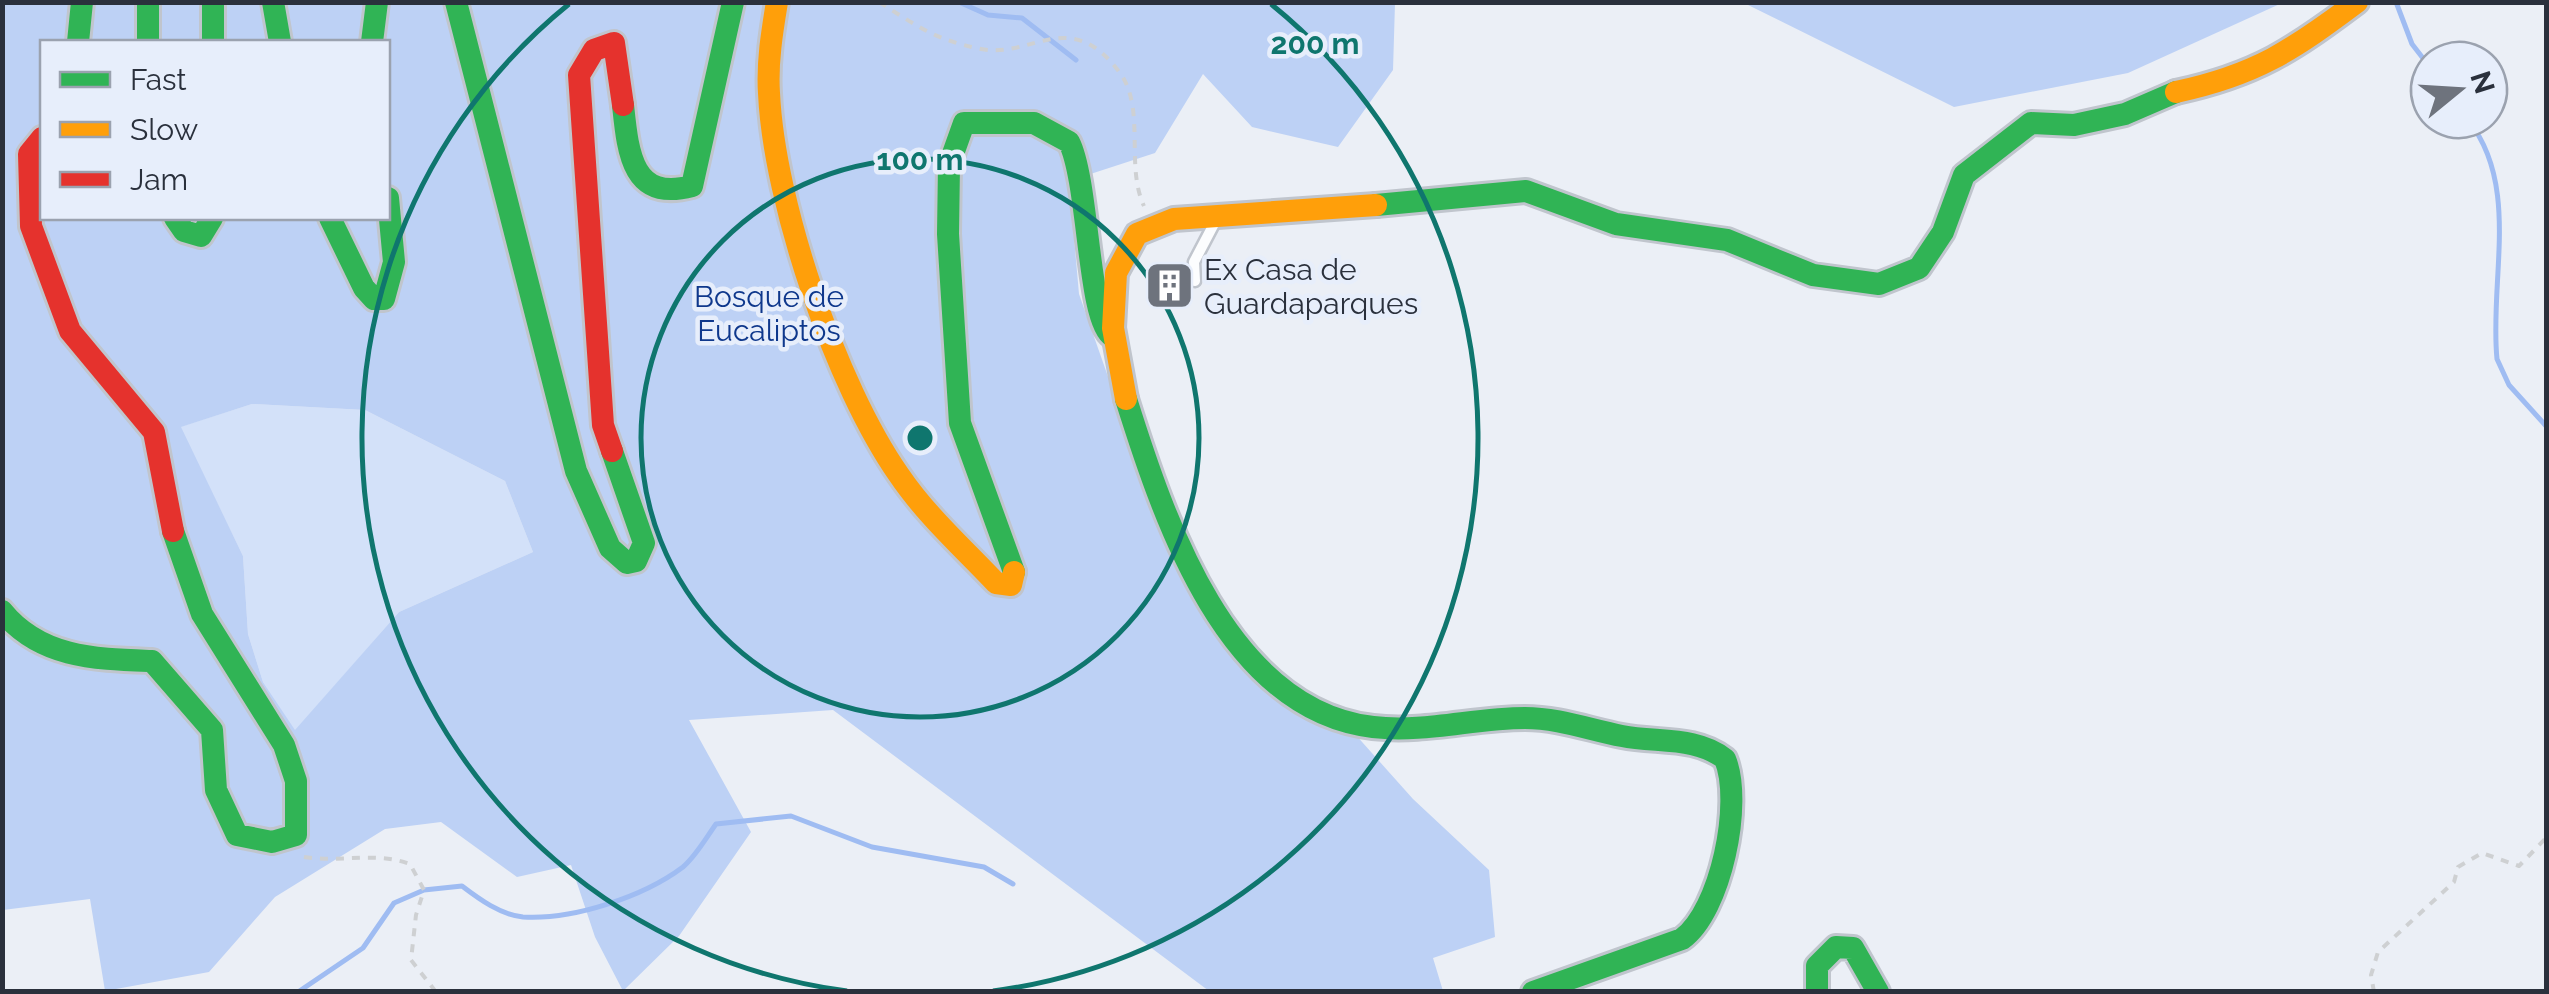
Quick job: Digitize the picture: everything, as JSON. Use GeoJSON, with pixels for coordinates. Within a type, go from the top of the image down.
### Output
{"type":"FeatureCollection","features":[{"type":"Feature","properties":{"kind":"street"},"geometry":{"type":"LineString","coordinates":[[78,40],[82,2]]}},
{"type":"Feature","properties":{"kind":"street"},"geometry":{"type":"LineString","coordinates":[[148,2],[148,40]]}},
{"type":"Feature","properties":{"kind":"street"},"geometry":{"type":"LineString","coordinates":[[213,2],[213,40]]}},
{"type":"Feature","properties":{"kind":"street"},"geometry":{"type":"LineString","coordinates":[[273,2],[280,40]]}},
{"type":"Feature","properties":{"kind":"street"},"geometry":{"type":"LineString","coordinates":[[372,40],[377,2]]}},
{"type":"Feature","properties":{"kind":"street"},"geometry":{"type":"LineString","coordinates":[[456,2],[566,440],[594,520],[610,552],[627,563],[636,560],[644,543],[603,425],[579,75],[594,50],[614,43],[622,70],[628,150],[639,179],[658,193],[673,195],[692,186],[733,2]]}},
{"type":"Feature","properties":{"kind":"street"},"geometry":{"type":"LineString","coordinates":[[778,2],[768,58],[770,111],[810,271],[847,377],[892,465],[996,583],[1011,584],[1015,574],[960,424],[949,165],[964,123],[1004,119],[1051,130],[1070,142],[1080,170],[1097,312],[1104,332],[1114,337]]}},
{"type":"Feature","properties":{"kind":"street"},"geometry":{"type":"LineString","coordinates":[[1533,992],[1665,946],[1700,924],[1710,904],[1734,816],[1734,778],[1727,762],[1716,752],[1628,738],[1563,720],[1520,718],[1407,730],[1361,728],[1320,714],[1273,684],[1208,599],[1170,526],[1142,457],[1114,337],[1122,254],[1135,235],[1153,223],[1526,191],[1616,224],[1727,240],[1813,275],[1879,284],[1918,268],[1942,232],[1964,175],[2031,123],[2074,125],[2126,114],[2164,94],[2228,82],[2288,54],[2358,2]]}},
{"type":"Feature","properties":{"kind":"street"},"geometry":{"type":"LineString","coordinates":[[2,611],[14,630],[46,649],[152,662],[212,730],[216,790],[237,836],[272,842],[296,834],[296,781],[284,744],[202,614],[175,542],[154,432],[70,330],[30,226],[29,154],[40,140]]}},
{"type":"Feature","properties":{"kind":"street"},"geometry":{"type":"LineString","coordinates":[[331,220],[364,288],[374,299],[384,299],[392,264],[390,209]]}},
{"type":"Feature","properties":{"kind":"street"},"geometry":{"type":"LineString","coordinates":[[177,220],[184,231],[201,236],[208,231],[211,220]]}},
{"type":"Feature","properties":{"kind":"street"},"geometry":{"type":"LineString","coordinates":[[1817,992],[1817,966],[1836,947],[1852,948],[1878,992]]}},
{"type":"Feature","properties":{"kind":"lane"},"geometry":{"type":"LineString","coordinates":[[1195,282],[1194,262],[1216,219]]}},
{"type":"Feature","properties":{"kind":"path"},"geometry":{"type":"LineString","coordinates":[[879,2],[924,34],[986,50],[1026,44],[1046,36],[1074,39],[1096,49],[1122,74],[1131,109],[1134,184],[1153,223]]}},
{"type":"Feature","properties":{"kind":"path"},"geometry":{"type":"LineString","coordinates":[[2374,992],[2372,976],[2378,952],[2454,882],[2458,867],[2482,854],[2519,866],[2546,838]]}},
{"type":"Feature","properties":{"kind":"path"},"geometry":{"type":"LineString","coordinates":[[272,842],[306,858],[372,856],[410,864],[424,890],[416,915],[411,960],[436,992]]}},
{"type":"Feature","properties":{"kind":"shaded area"},"geometry":{"type":"Polygon","coordinates":[[[252,404],[365,410],[505,481],[533,552],[399,612],[295,731],[263,682],[248,634],[243,556],[180,427],[252,404]]]}},
{"type":"Feature","properties":{"kind":"green space","name":"Bosque de Eucaliptos"},"geometry":{"type":"Polygon","coordinates":[[[2,3],[1395,3],[1393,70],[1338,147],[1252,127],[1203,74],[1155,153],[1069,181],[1079,294],[1158,519],[1247,666],[1346,724],[1413,799],[1489,870],[1495,937],[1433,958],[1443,991],[1209,991],[833,710],[689,720],[751,832],[679,936],[623,991],[595,937],[571,865],[517,877],[441,822],[385,829],[275,897],[209,972],[105,991],[90,899],[3,910],[2,3]],[[252,404],[181,427],[243,556],[248,634],[263,682],[295,730],[399,612],[533,552],[505,481],[365,410],[252,404]]]}},
{"type":"Feature","properties":{"kind":"green space"},"geometry":{"type":"Polygon","coordinates":[[[1744,3],[2282,3],[2128,73],[1954,107],[1744,3]]]}},
{"type":"Feature","properties":{"kind":"waterway"},"geometry":{"type":"LineString","coordinates":[[959,2],[988,15],[1022,18],[1076,60]]}},
{"type":"Feature","properties":{"kind":"waterway"},"geometry":{"type":"LineString","coordinates":[[2396,2],[2410,40]]}},
{"type":"Feature","properties":{"kind":"waterway"},"geometry":{"type":"LineString","coordinates":[[2480,140],[2494,174],[2498,204],[2497,359],[2509,385],[2546,426]]}},
{"type":"Feature","properties":{"kind":"waterway"},"geometry":{"type":"LineString","coordinates":[[298,992],[363,948],[394,903],[424,890],[462,886],[515,916],[563,915],[628,897],[667,878],[688,863],[716,824],[791,816],[872,847],[984,867],[1013,884]]}},
{"type":"Feature","properties":{"kind":"traffic: fast"},"geometry":{"type":"LineString","coordinates":[[78,40],[82,2]]}},
{"type":"Feature","properties":{"kind":"traffic: fast"},"geometry":{"type":"LineString","coordinates":[[148,2],[148,40]]}},
{"type":"Feature","properties":{"kind":"traffic: fast"},"geometry":{"type":"LineString","coordinates":[[213,2],[213,40]]}},
{"type":"Feature","properties":{"kind":"traffic: fast"},"geometry":{"type":"LineString","coordinates":[[273,2],[280,40]]}},
{"type":"Feature","properties":{"kind":"traffic: fast"},"geometry":{"type":"LineString","coordinates":[[372,40],[377,2]]}},
{"type":"Feature","properties":{"kind":"traffic: fast"},"geometry":{"type":"LineString","coordinates":[[456,2],[576,471],[610,548],[627,563],[636,561],[644,543],[612,451]]}},
{"type":"Feature","properties":{"kind":"traffic: fast"},"geometry":{"type":"LineString","coordinates":[[623,105],[631,156],[645,180],[672,189],[692,186],[733,2]]}},
{"type":"Feature","properties":{"kind":"traffic: fast"},"geometry":{"type":"LineString","coordinates":[[1376,205],[1526,191],[1616,224],[1727,240],[1813,275],[1879,284],[1919,268],[1943,232],[1964,175],[2031,123],[2074,125],[2125,114],[2176,92]]}},
{"type":"Feature","properties":{"kind":"traffic: fast"},"geometry":{"type":"LineString","coordinates":[[1014,572],[960,423],[948,234],[949,165],[964,123],[1034,123],[1069,142],[1081,187],[1098,305],[1112,336]]}},
{"type":"Feature","properties":{"kind":"traffic: fast"},"geometry":{"type":"LineString","coordinates":[[331,220],[364,288],[374,299],[384,299],[394,262],[390,219]]}},
{"type":"Feature","properties":{"kind":"traffic: fast"},"geometry":{"type":"LineString","coordinates":[[176,220],[184,231],[201,236],[211,220]]}},
{"type":"Feature","properties":{"kind":"traffic: fast"},"geometry":{"type":"LineString","coordinates":[[1126,399],[1160,499],[1209,602],[1241,648],[1278,686],[1322,713],[1373,727],[1392,728],[1538,719],[1622,736],[1689,743],[1725,759],[1730,778],[1730,827],[1717,881],[1696,925],[1682,939],[1533,992]]}},
{"type":"Feature","properties":{"kind":"traffic: fast"},"geometry":{"type":"LineString","coordinates":[[2,611],[17,627],[51,647],[90,657],[152,661],[212,730],[216,790],[237,835],[272,842],[296,835],[296,781],[284,745],[202,614],[173,531]]}},
{"type":"Feature","properties":{"kind":"traffic: fast"},"geometry":{"type":"LineString","coordinates":[[1817,992],[1817,966],[1836,947],[1853,948],[1878,992]]}},
{"type":"Feature","properties":{"kind":"traffic: slow"},"geometry":{"type":"LineString","coordinates":[[777,2],[769,70],[773,137],[796,238],[832,344],[876,437],[910,490],[996,583],[1011,585],[1014,572]]}},
{"type":"Feature","properties":{"kind":"traffic: slow"},"geometry":{"type":"LineString","coordinates":[[2176,92],[2229,78],[2273,59],[2357,2]]}},
{"type":"Feature","properties":{"kind":"traffic: slow"},"geometry":{"type":"LineString","coordinates":[[1126,399],[1113,328],[1116,273],[1137,234],[1174,219],[1376,205]]}},
{"type":"Feature","properties":{"kind":"traffic: jam"},"geometry":{"type":"LineString","coordinates":[[612,451],[603,425],[579,75],[594,50],[614,43],[623,105]]}},
{"type":"Feature","properties":{"kind":"traffic: jam"},"geometry":{"type":"LineString","coordinates":[[40,140],[29,154],[31,226],[70,331],[154,432],[173,531]]}},
{"type":"Feature","properties":{"kind":"place","name":"Ex Casa de Guardaparques"},"geometry":{"type":"Point","coordinates":[1169,286]}}]}
